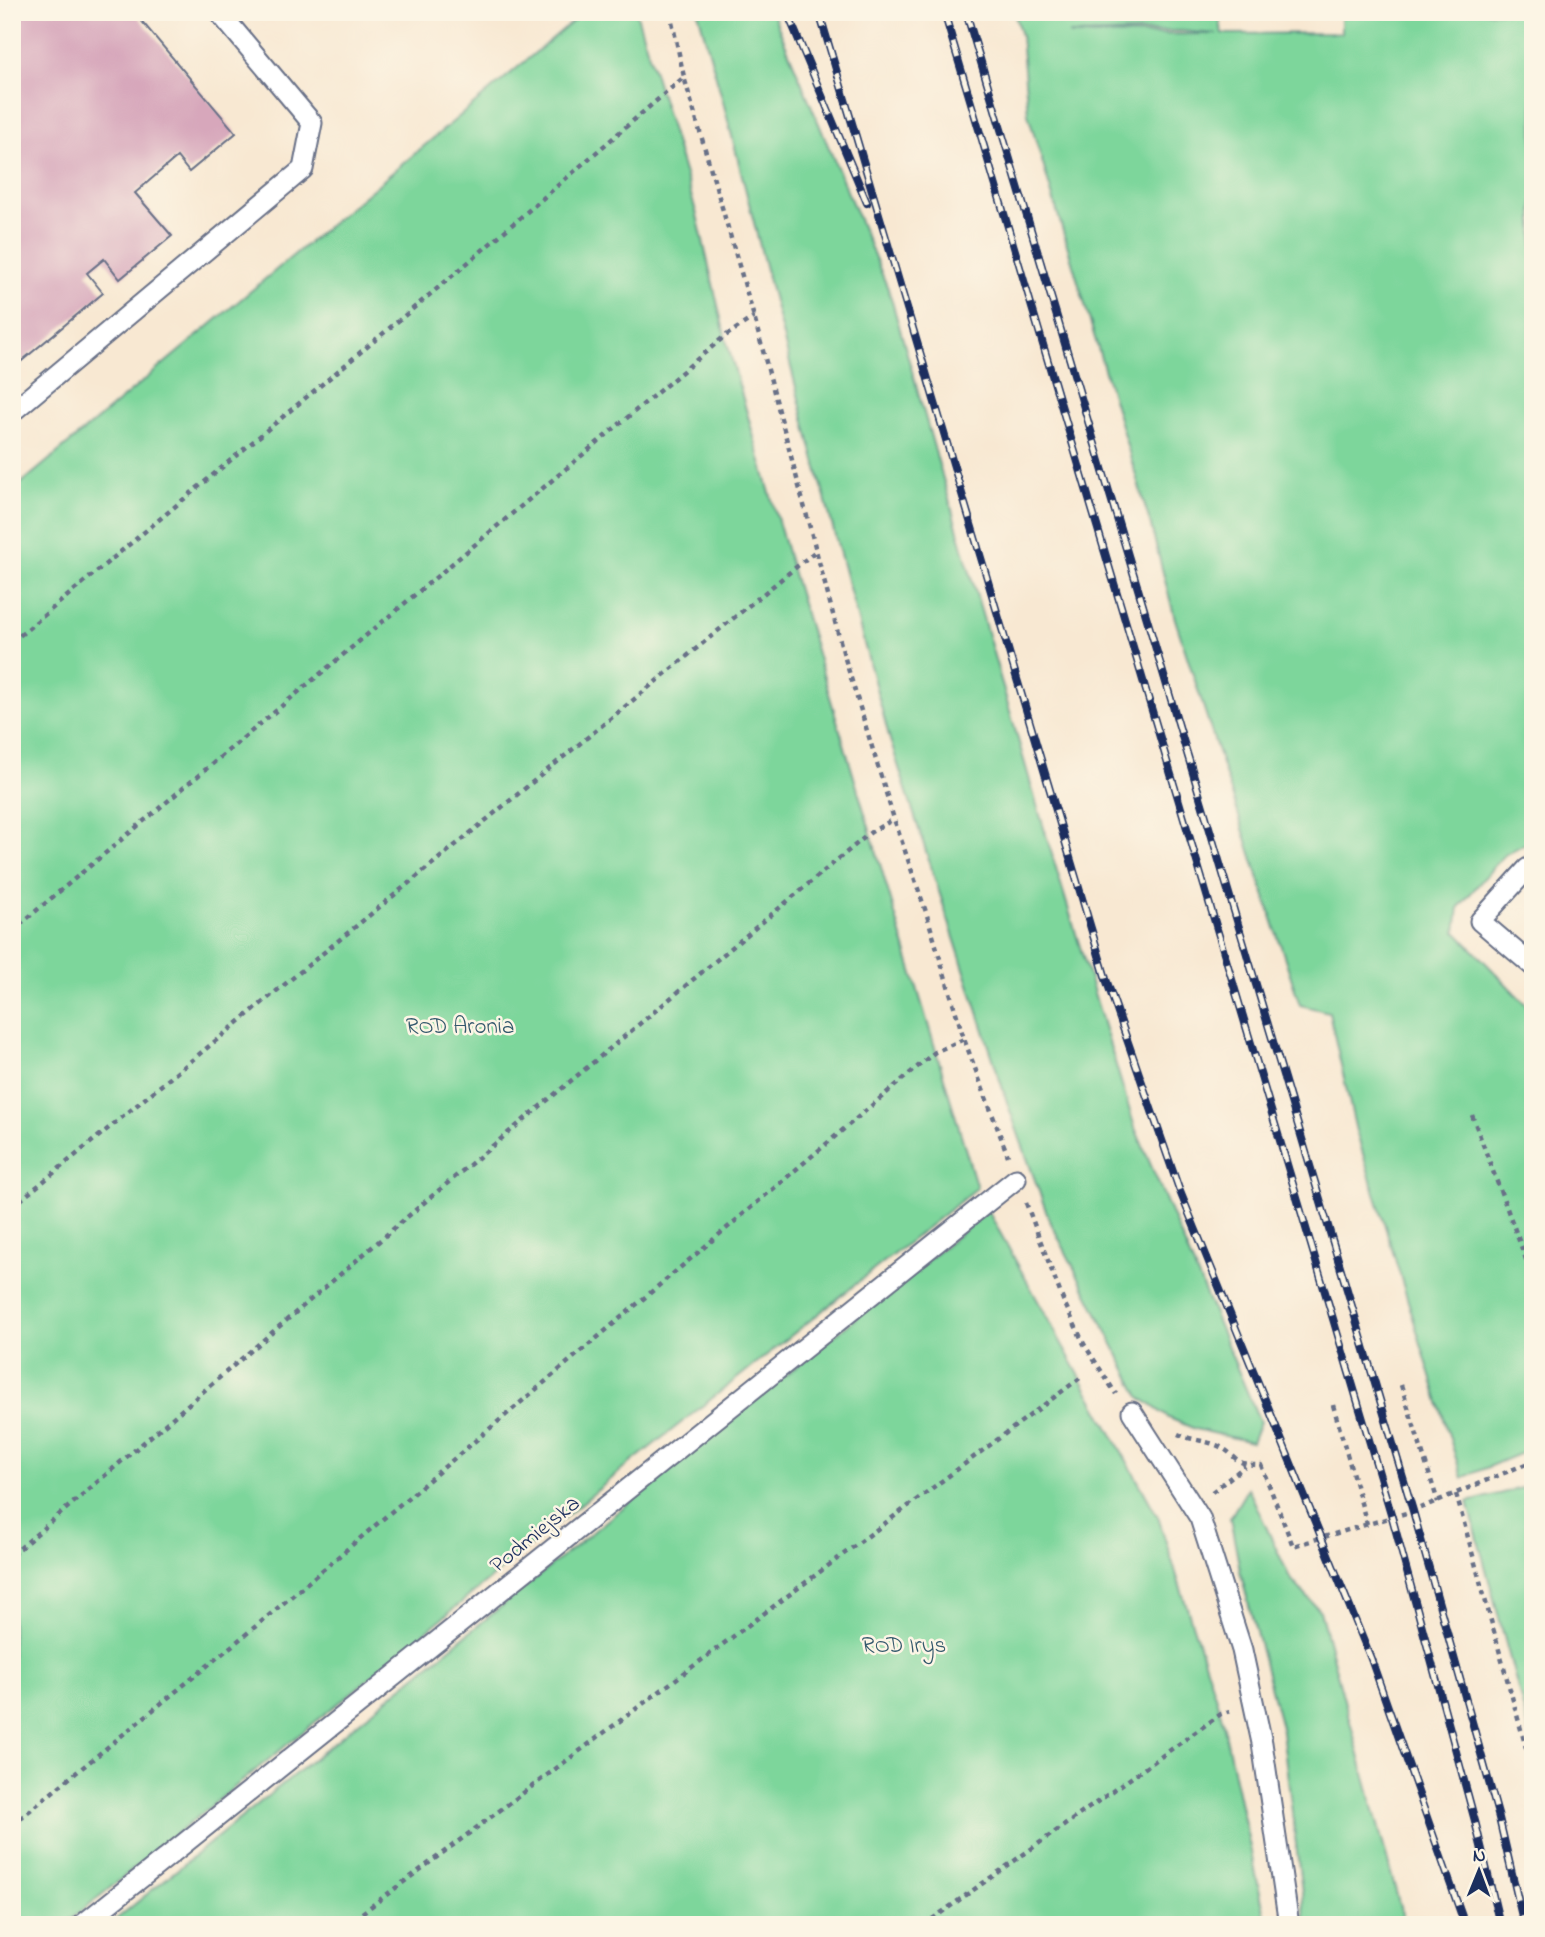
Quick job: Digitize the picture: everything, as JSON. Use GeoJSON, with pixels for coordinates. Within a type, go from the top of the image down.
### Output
{"type":"FeatureCollection","features":[{"type":"Feature","properties":{"kind":"lane"},"geometry":{"type":"LineString","coordinates":[[12,412],[303,169],[312,123],[219,12]]}},
{"type":"Feature","properties":{"kind":"lane"},"geometry":{"type":"LineString","coordinates":[[1533,865],[1480,921],[1533,966]]}},
{"type":"Feature","properties":{"kind":"lane","name":"Podmiejska"},"geometry":{"type":"LineString","coordinates":[[82,1925],[1016,1179]]}},
{"type":"Feature","properties":{"kind":"lane"},"geometry":{"type":"LineString","coordinates":[[1132,1412],[1200,1518],[1242,1650],[1251,1703],[1262,1743],[1289,1925]]}},
{"type":"Feature","properties":{"kind":"path"},"geometry":{"type":"LineString","coordinates":[[670,12],[684,78],[754,317],[843,652],[964,1039],[1063,1300],[1111,1389],[1132,1412],[1191,1440],[1218,1446],[1245,1466]]}},
{"type":"Feature","properties":{"kind":"path"},"geometry":{"type":"LineString","coordinates":[[12,642],[457,272],[684,78]]}},
{"type":"Feature","properties":{"kind":"path"},"geometry":{"type":"LineString","coordinates":[[12,931],[714,345],[754,317]]}},
{"type":"Feature","properties":{"kind":"path"},"geometry":{"type":"LineString","coordinates":[[12,1207],[817,550]]}},
{"type":"Feature","properties":{"kind":"path"},"geometry":{"type":"LineString","coordinates":[[12,1555],[437,1192],[871,832],[894,819]]}},
{"type":"Feature","properties":{"kind":"path"},"geometry":{"type":"LineString","coordinates":[[12,1825],[261,1622],[935,1052],[964,1039]]}},
{"type":"Feature","properties":{"kind":"path"},"geometry":{"type":"LineString","coordinates":[[1472,1115],[1533,1278]]}},
{"type":"Feature","properties":{"kind":"path"},"geometry":{"type":"LineString","coordinates":[[346,1925],[1080,1378]]}},
{"type":"Feature","properties":{"kind":"path"},"geometry":{"type":"LineString","coordinates":[[1401,1385],[1438,1502]]}},
{"type":"Feature","properties":{"kind":"path"},"geometry":{"type":"LineString","coordinates":[[1333,1405],[1367,1524]]}},
{"type":"Feature","properties":{"kind":"path"},"geometry":{"type":"LineString","coordinates":[[1200,1518],[1213,1492],[1245,1466],[1261,1465],[1293,1546],[1438,1502],[1533,1461]]}},
{"type":"Feature","properties":{"kind":"path"},"geometry":{"type":"LineString","coordinates":[[1456,1494],[1533,1773]]}},
{"type":"Feature","properties":{"kind":"path"},"geometry":{"type":"LineString","coordinates":[[924,1925],[1222,1714],[1251,1703]]}},
{"type":"Feature","properties":{"kind":"green space","name":"ROD Aronia"},"geometry":{"type":"Polygon","coordinates":[[[584,12],[636,12],[697,215],[725,336],[792,570],[977,1188],[628,1465],[64,1925],[12,1925],[12,491],[584,12]]]}},
{"type":"Feature","properties":{"kind":"green space"},"geometry":{"type":"Polygon","coordinates":[[[698,12],[772,12],[889,291],[1036,802],[1135,1128],[1260,1422],[1252,1442],[1195,1429],[1169,1418],[1140,1397],[1049,1219],[1009,1108],[890,740],[698,12]]]}},
{"type":"Feature","properties":{"kind":"green space"},"geometry":{"type":"Polygon","coordinates":[[[1014,12],[1219,12],[1222,34],[1341,33],[1341,12],[1533,12],[1533,839],[1503,856],[1459,907],[1456,932],[1533,1012],[1533,1448],[1462,1478],[1356,1131],[1329,1012],[1300,1005],[1175,619],[1151,526],[1028,114],[1021,36],[1014,12]],[[1180,31],[1070,35],[1217,34],[1180,31]]]}},
{"type":"Feature","properties":{"kind":"green space","name":"ROD Irys"},"geometry":{"type":"Polygon","coordinates":[[[988,1211],[1158,1517],[1221,1714],[1267,1925],[109,1925],[988,1211]]]}},
{"type":"Feature","properties":{"kind":"green space"},"geometry":{"type":"Polygon","coordinates":[[[1533,1485],[1533,1745],[1468,1502],[1533,1485]]]}},
{"type":"Feature","properties":{"kind":"green space"},"geometry":{"type":"Polygon","coordinates":[[[1248,1488],[1290,1578],[1320,1611],[1405,1925],[1306,1925],[1282,1731],[1241,1575],[1230,1518],[1248,1488]]]}},
{"type":"Feature","properties":{"kind":"building"},"geometry":{"type":"Polygon","coordinates":[[[12,12],[134,12],[236,133],[189,172],[177,157],[135,193],[172,236],[120,279],[104,259],[87,273],[103,293],[12,369],[12,12]]]}},
{"type":"Feature","properties":{"kind":"railway"},"geometry":{"type":"LineString","coordinates":[[787,12],[867,203]]}},
{"type":"Feature","properties":{"kind":"railway"},"geometry":{"type":"LineString","coordinates":[[819,12],[1106,979],[1179,1189],[1371,1659],[1465,1925]]}},
{"type":"Feature","properties":{"kind":"railway"},"geometry":{"type":"LineString","coordinates":[[944,12],[1392,1517],[1475,1821],[1500,1925]]}},
{"type":"Feature","properties":{"kind":"railway"},"geometry":{"type":"LineString","coordinates":[[966,12],[1413,1511],[1499,1818],[1524,1925]]}}]}
